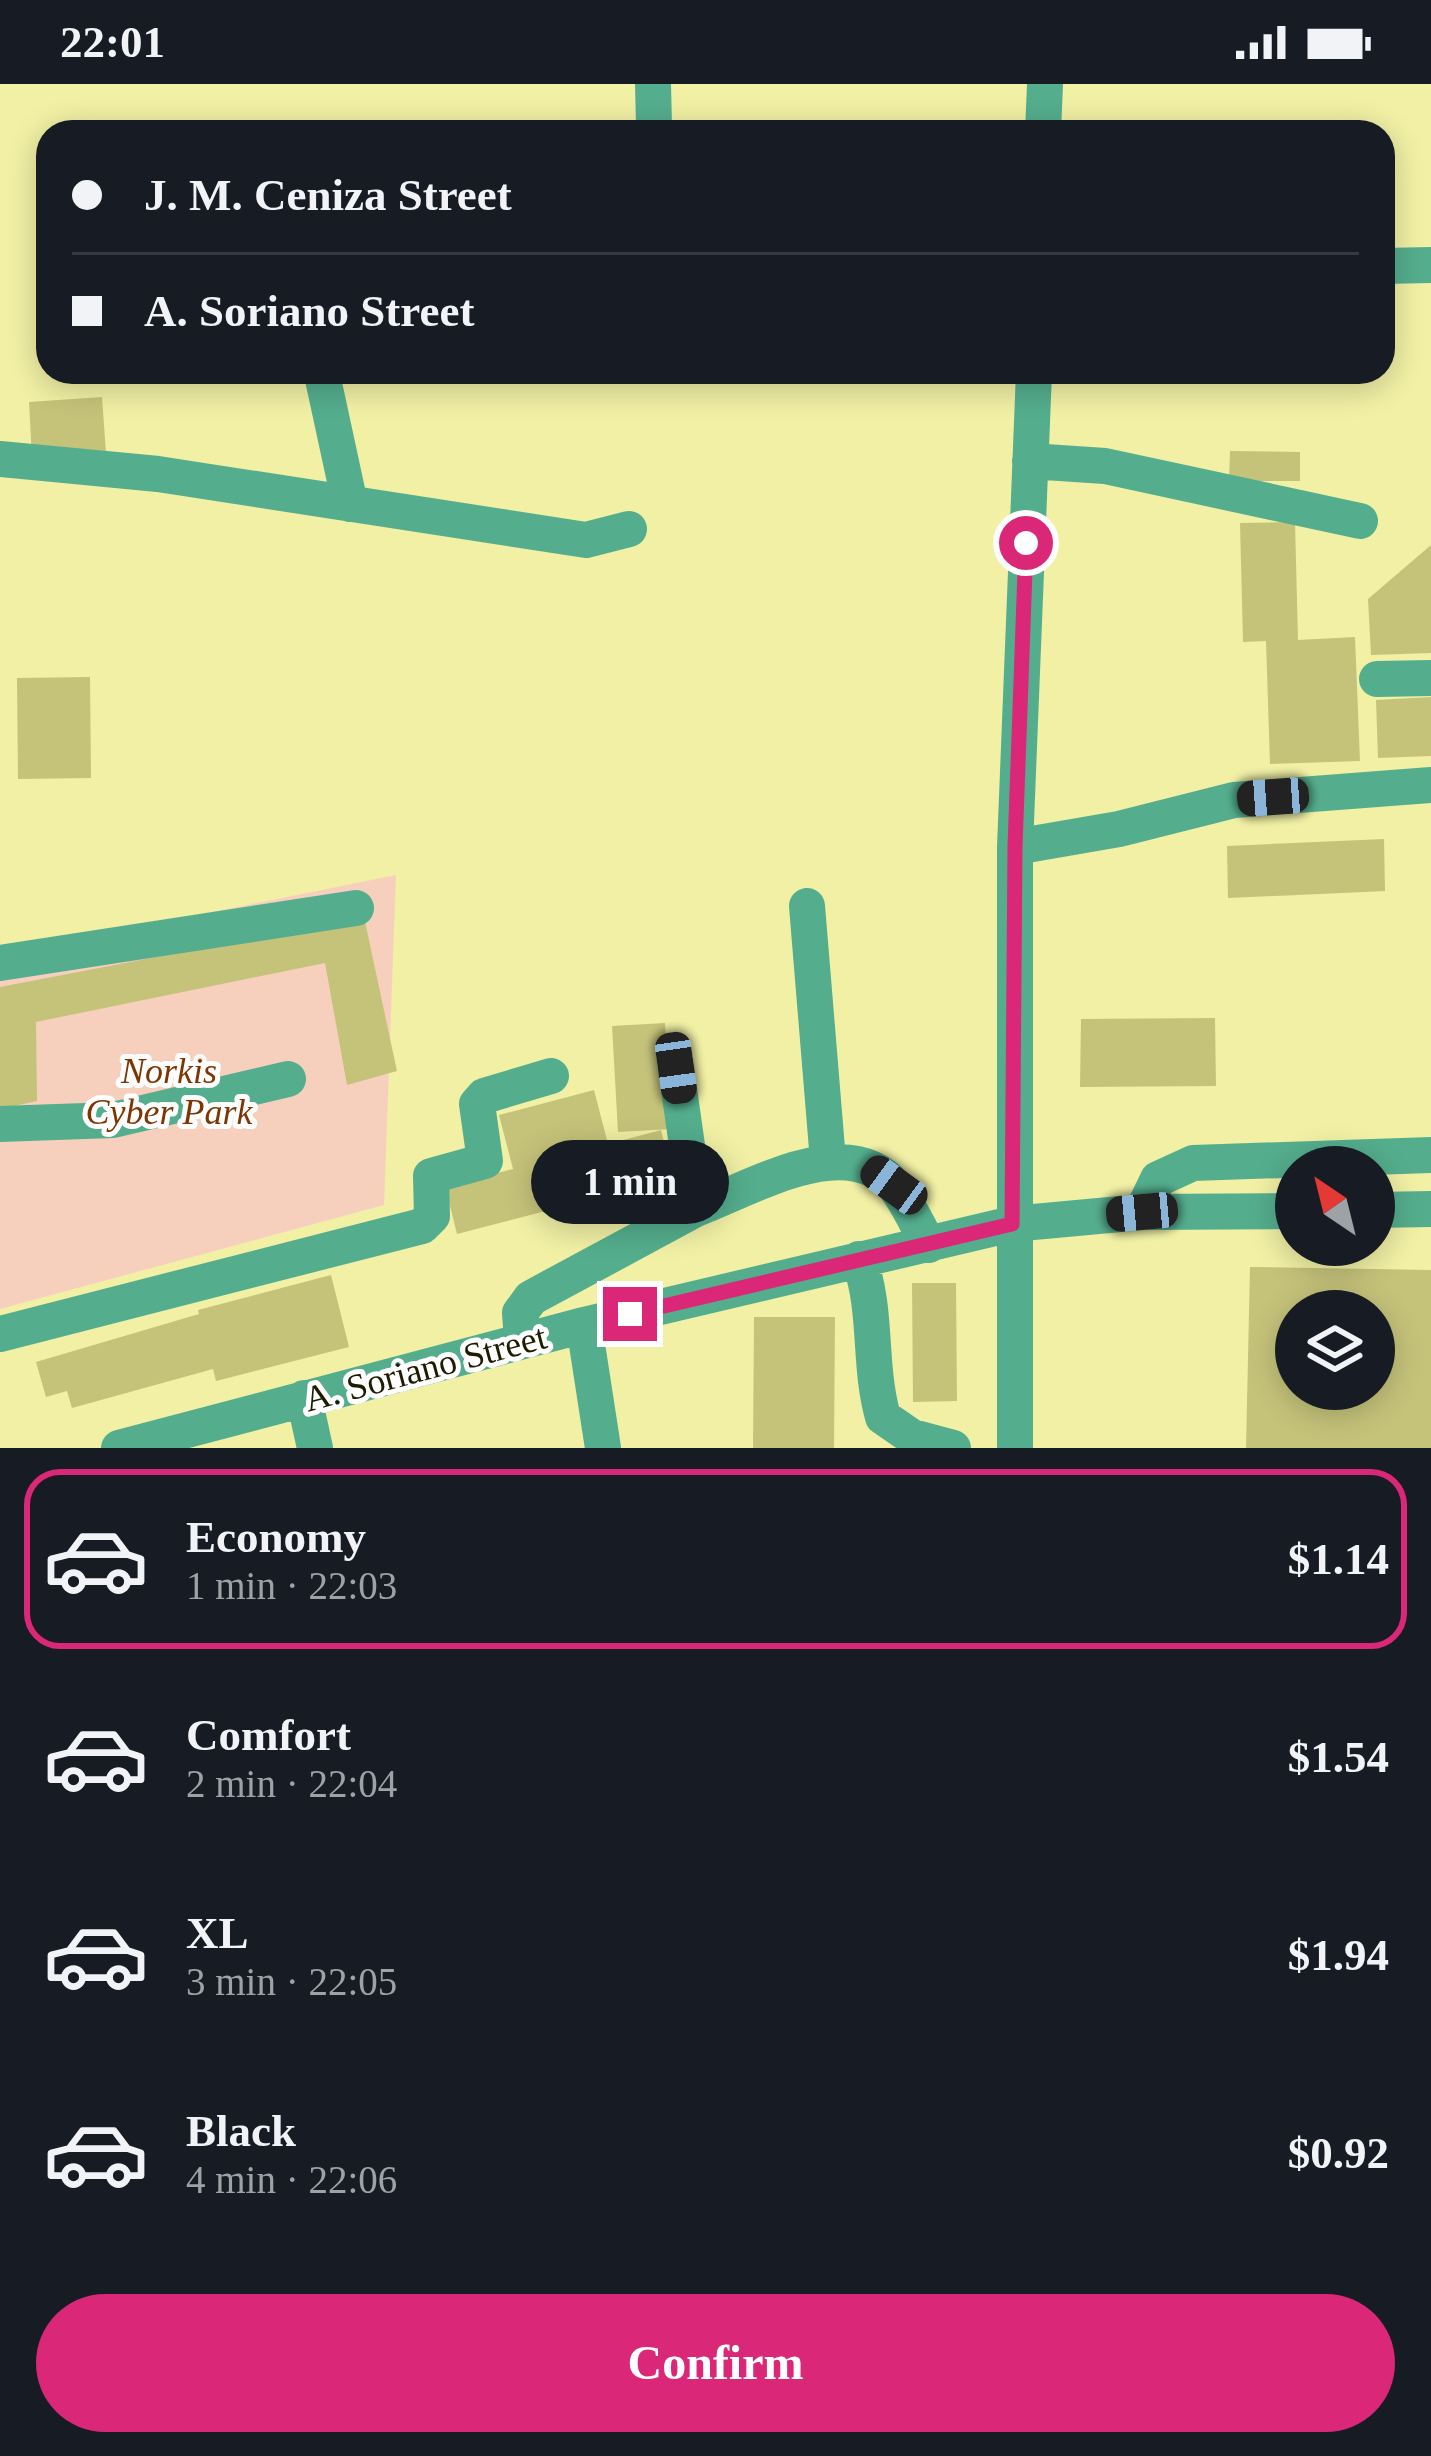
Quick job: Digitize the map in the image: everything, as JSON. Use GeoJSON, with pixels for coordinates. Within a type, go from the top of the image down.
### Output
{"type":"FeatureCollection","features":[{"type":"Feature","properties":{"kind":"street"},"geometry":{"type":"LineString","coordinates":[[653,84],[654,120]]}},
{"type":"Feature","properties":{"kind":"street"},"geometry":{"type":"LineString","coordinates":[[1044,120],[1045,84]]}},
{"type":"Feature","properties":{"kind":"street"},"geometry":{"type":"LineString","coordinates":[[1395,266],[1431,266]]}},
{"type":"Feature","properties":{"kind":"street"},"geometry":{"type":"LineString","coordinates":[[324,384],[350,503]]}},
{"type":"Feature","properties":{"kind":"street"},"geometry":{"type":"LineString","coordinates":[[1015,1448],[1015,847],[1033,384]]}},
{"type":"Feature","properties":{"kind":"street"},"geometry":{"type":"LineString","coordinates":[[0,459],[158,474],[586,540],[629,529]]}},
{"type":"Feature","properties":{"kind":"street"},"geometry":{"type":"LineString","coordinates":[[1030,461],[1105,466],[1360,521]]}},
{"type":"Feature","properties":{"kind":"street"},"geometry":{"type":"LineString","coordinates":[[1377,679],[1431,678]]}},
{"type":"Feature","properties":{"kind":"street"},"geometry":{"type":"LineString","coordinates":[[1015,847],[1119,829],[1234,800],[1431,785]]}},
{"type":"Feature","properties":{"kind":"street"},"geometry":{"type":"LineString","coordinates":[[807,906],[828,1161]]}},
{"type":"Feature","properties":{"kind":"street"},"geometry":{"type":"LineString","coordinates":[[0,963],[356,908]]}},
{"type":"Feature","properties":{"kind":"street"},"geometry":{"type":"LineString","coordinates":[[676,1068],[696,1209]]}},
{"type":"Feature","properties":{"kind":"street"},"geometry":{"type":"LineString","coordinates":[[0,1334],[422,1226],[432,1216],[430,1176],[485,1161],[477,1104],[484,1096],[550,1076]]}},
{"type":"Feature","properties":{"kind":"street"},"geometry":{"type":"LineString","coordinates":[[0,1124],[113,1120],[288,1079]]}},
{"type":"Feature","properties":{"kind":"street"},"geometry":{"type":"LineString","coordinates":[[1142,1212],[1158,1179],[1193,1162],[1431,1155]]}},
{"type":"Feature","properties":{"kind":"street"},"geometry":{"type":"LineString","coordinates":[[522,1341],[520,1313],[531,1298],[696,1209],[828,1161],[866,1165],[894,1185],[929,1245]]}},
{"type":"Feature","properties":{"kind":"street"},"geometry":{"type":"LineString","coordinates":[[1395,1210],[1431,1209]]}},
{"type":"Feature","properties":{"kind":"street","name":"A. Soriano Street"},"geometry":{"type":"LineString","coordinates":[[119,1448],[584,1324],[1012,1224],[1142,1212],[1275,1210]]}},
{"type":"Feature","properties":{"kind":"street"},"geometry":{"type":"LineString","coordinates":[[860,1259],[871,1292],[874,1387],[883,1417],[912,1437],[953,1448]]}},
{"type":"Feature","properties":{"kind":"street"},"geometry":{"type":"LineString","coordinates":[[584,1324],[603,1448]]}},
{"type":"Feature","properties":{"kind":"street"},"geometry":{"type":"LineString","coordinates":[[304,1398],[315,1448]]}},
{"type":"Feature","properties":{"kind":"green space","name":"Norkis Cyber Park"},"geometry":{"type":"Polygon","coordinates":[[[396,875],[384,1205],[0,1309],[0,955],[396,875]]]}},
{"type":"Feature","properties":{"kind":"building"},"geometry":{"type":"Polygon","coordinates":[[[102,397],[106,453],[32,458],[29,402],[102,397]]]}},
{"type":"Feature","properties":{"kind":"building"},"geometry":{"type":"Polygon","coordinates":[[[1230,451],[1300,452],[1300,481],[1229,481],[1230,451]]]}},
{"type":"Feature","properties":{"kind":"building"},"geometry":{"type":"Polygon","coordinates":[[[1295,522],[1298,640],[1355,637],[1360,761],[1270,764],[1266,641],[1243,642],[1240,523],[1295,522]]]}},
{"type":"Feature","properties":{"kind":"building"},"geometry":{"type":"Polygon","coordinates":[[[1431,545],[1431,653],[1371,655],[1368,599],[1431,545]]]}},
{"type":"Feature","properties":{"kind":"building"},"geometry":{"type":"Polygon","coordinates":[[[90,677],[91,778],[18,779],[17,678],[90,677]]]}},
{"type":"Feature","properties":{"kind":"building"},"geometry":{"type":"Polygon","coordinates":[[[1431,697],[1431,756],[1378,758],[1376,700],[1431,697]]]}},
{"type":"Feature","properties":{"kind":"building"},"geometry":{"type":"Polygon","coordinates":[[[1384,839],[1385,891],[1228,898],[1227,846],[1384,839]]]}},
{"type":"Feature","properties":{"kind":"building"},"geometry":{"type":"Polygon","coordinates":[[[364,917],[397,1071],[347,1085],[325,963],[36,1022],[37,1101],[0,1109],[0,987],[364,917]]]}},
{"type":"Feature","properties":{"kind":"building"},"geometry":{"type":"Polygon","coordinates":[[[1215,1018],[1216,1086],[1080,1087],[1081,1019],[1215,1018]]]}},
{"type":"Feature","properties":{"kind":"building"},"geometry":{"type":"Polygon","coordinates":[[[665,1023],[671,1129],[618,1132],[612,1026],[665,1023]]]}},
{"type":"Feature","properties":{"kind":"building"},"geometry":{"type":"Polygon","coordinates":[[[594,1090],[608,1144],[661,1130],[673,1178],[457,1234],[445,1186],[513,1169],[499,1115],[594,1090]]]}},
{"type":"Feature","properties":{"kind":"building"},"geometry":{"type":"Polygon","coordinates":[[[1250,1267],[1431,1270],[1431,1448],[1246,1448],[1250,1267]]]}},
{"type":"Feature","properties":{"kind":"building"},"geometry":{"type":"Polygon","coordinates":[[[331,1275],[349,1347],[216,1381],[213,1369],[72,1408],[67,1391],[46,1397],[36,1362],[199,1314],[198,1310],[331,1275]]]}},
{"type":"Feature","properties":{"kind":"building"},"geometry":{"type":"Polygon","coordinates":[[[912,1283],[956,1283],[957,1401],[913,1402],[912,1283]]]}},
{"type":"Feature","properties":{"kind":"building"},"geometry":{"type":"Polygon","coordinates":[[[754,1317],[835,1317],[834,1448],[753,1448],[754,1317]]]}},
{"type":"Feature","properties":{"kind":"route"},"geometry":{"type":"LineString","coordinates":[[630,1314],[1012,1224],[1015,847],[1026,543]]}}]}
